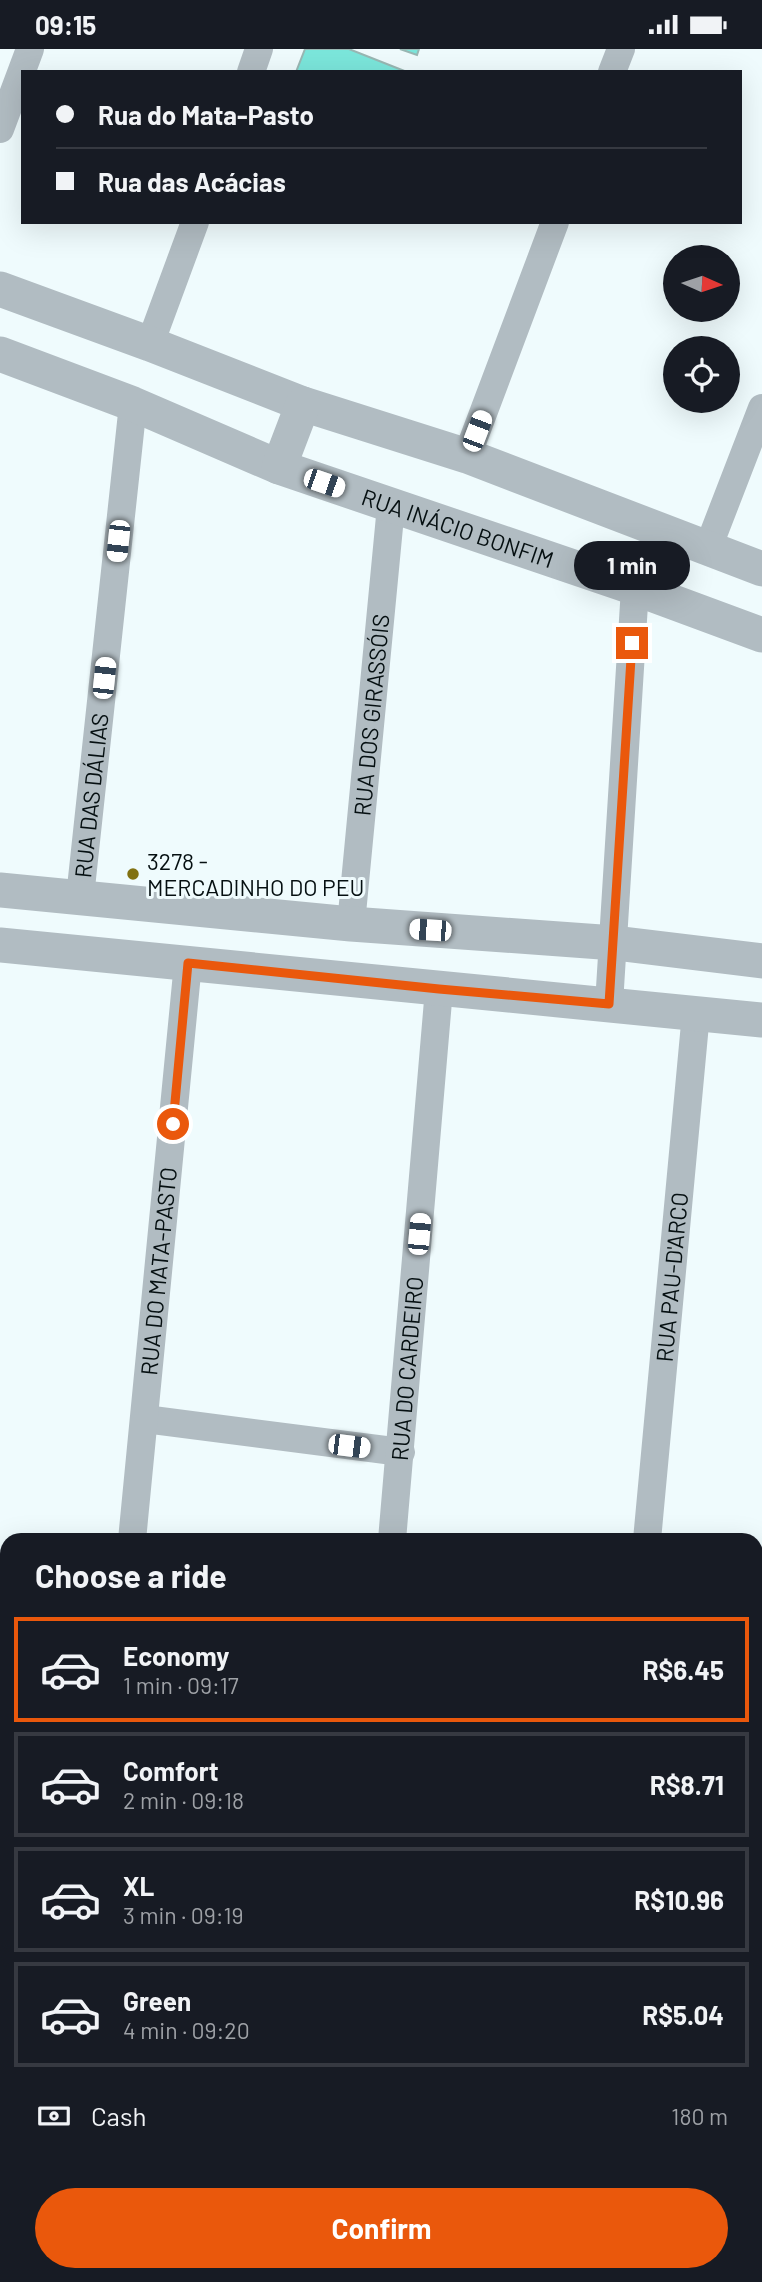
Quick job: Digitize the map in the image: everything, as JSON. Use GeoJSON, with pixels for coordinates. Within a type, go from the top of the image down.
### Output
{"type":"FeatureCollection","features":[{"type":"Feature","properties":{"kind":"street"},"geometry":{"type":"LineString","coordinates":[[22,70],[30,49]]}},
{"type":"Feature","properties":{"kind":"street"},"geometry":{"type":"LineString","coordinates":[[252,70],[259,49]]}},
{"type":"Feature","properties":{"kind":"street"},"geometry":{"type":"LineString","coordinates":[[613,70],[621,49]]}},
{"type":"Feature","properties":{"kind":"street"},"geometry":{"type":"LineString","coordinates":[[0,129],[21,73]]}},
{"type":"Feature","properties":{"kind":"street"},"geometry":{"type":"LineString","coordinates":[[150,344],[194,224]]}},
{"type":"Feature","properties":{"kind":"street"},"geometry":{"type":"LineString","coordinates":[[467,456],[554,224]]}},
{"type":"Feature","properties":{"kind":"street"},"geometry":{"type":"LineString","coordinates":[[0,289],[303,404],[467,456],[762,569]]}},
{"type":"Feature","properties":{"kind":"street","name":"RUA INÁCIO BONFIM"},"geometry":{"type":"LineString","coordinates":[[0,353],[133,404],[279,467],[635,588],[762,635]]}},
{"type":"Feature","properties":{"kind":"street","name":"RUA DAS DÁLIAS"},"geometry":{"type":"LineString","coordinates":[[80,897],[133,404]]}},
{"type":"Feature","properties":{"kind":"street"},"geometry":{"type":"LineString","coordinates":[[279,467],[303,404]]}},
{"type":"Feature","properties":{"kind":"street"},"geometry":{"type":"LineString","coordinates":[[708,548],[762,408]]}},
{"type":"Feature","properties":{"kind":"street","name":"RUA DOS GIRASSÓIS"},"geometry":{"type":"LineString","coordinates":[[351,924],[391,506]]}},
{"type":"Feature","properties":{"kind":"street"},"geometry":{"type":"LineString","coordinates":[[609,1004],[615,943],[635,588]]}},
{"type":"Feature","properties":{"kind":"street"},"geometry":{"type":"LineString","coordinates":[[0,890],[351,924],[615,943],[762,961]]}},
{"type":"Feature","properties":{"kind":"street"},"geometry":{"type":"LineString","coordinates":[[0,945],[762,1020]]}},
{"type":"Feature","properties":{"kind":"street","name":"RUA DO MATA-PASTO"},"geometry":{"type":"LineString","coordinates":[[133,1533],[188,963]]}},
{"type":"Feature","properties":{"kind":"street","name":"RUA DO CARDEIRO"},"geometry":{"type":"LineString","coordinates":[[393,1533],[439,989]]}},
{"type":"Feature","properties":{"kind":"street","name":"RUA PAU-D'ARCO"},"geometry":{"type":"LineString","coordinates":[[649,1533],[696,1013]]}},
{"type":"Feature","properties":{"kind":"street"},"geometry":{"type":"LineString","coordinates":[[145,1419],[401,1452]]}},
{"type":"Feature","properties":{"kind":"building"},"geometry":{"type":"Polygon","coordinates":[[[305,49],[349,49],[402,70],[297,70],[305,49]]]}},
{"type":"Feature","properties":{"kind":"building"},"geometry":{"type":"Polygon","coordinates":[[[400,49],[419,49],[417,55],[400,49]]]}},
{"type":"Feature","properties":{"kind":"place","name":"3278 - MERCADINHO DO PEU"},"geometry":{"type":"Point","coordinates":[133,874]}},
{"type":"Feature","properties":{"kind":"route"},"geometry":{"type":"LineString","coordinates":[[173,1124],[188,963],[609,1004],[615,943],[632,643]]}}]}
